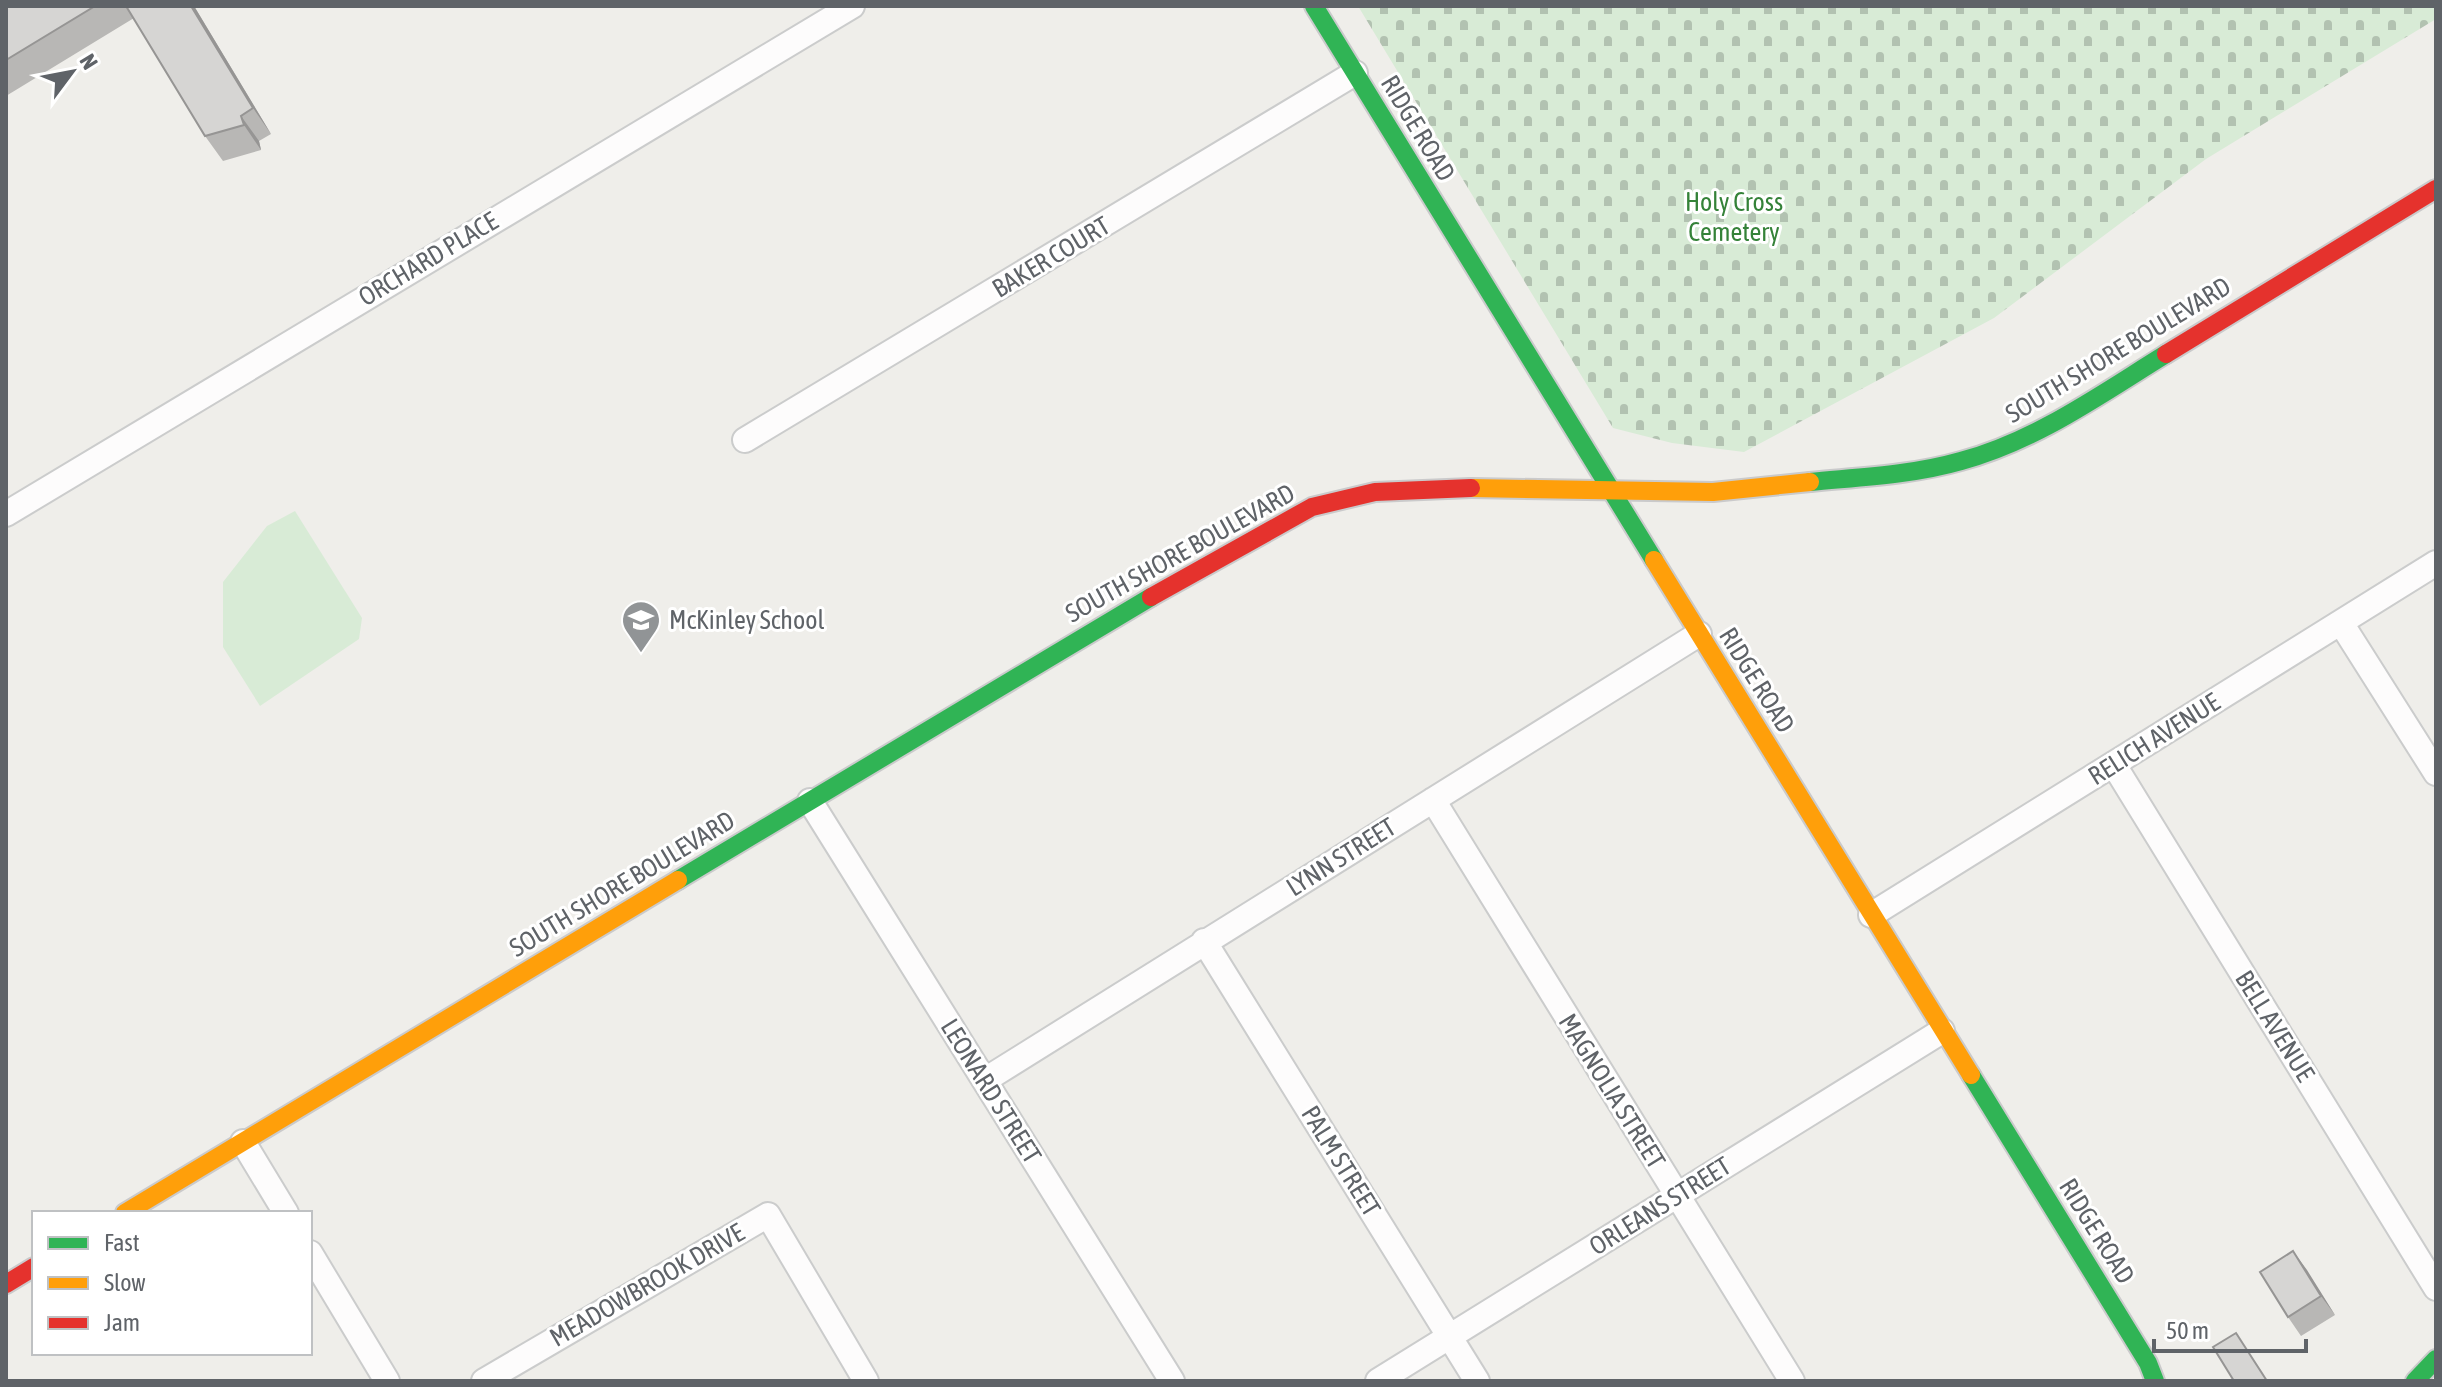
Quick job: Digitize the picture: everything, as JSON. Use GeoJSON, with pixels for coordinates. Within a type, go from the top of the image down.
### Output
{"type":"FeatureCollection","features":[{"type":"Feature","properties":{"kind":"street","name":"ORCHARD PLACE"},"geometry":{"type":"LineString","coordinates":[[6,514],[852,6]]}},
{"type":"Feature","properties":{"kind":"street","name":"RIDGE ROAD"},"geometry":{"type":"LineString","coordinates":[[1314,6],[2148,1363],[2155,1381]]}},
{"type":"Feature","properties":{"kind":"street","name":"BAKER COURT"},"geometry":{"type":"LineString","coordinates":[[745,440],[1355,73]]}},
{"type":"Feature","properties":{"kind":"street","name":"SOUTH SHORE BOULEVARD"},"geometry":{"type":"LineString","coordinates":[[128,1211],[1114,619],[1278,523],[1312,507],[1375,492],[1438,488],[1713,492],[1910,472],[1963,461],[2038,432],[2436,189]]}},
{"type":"Feature","properties":{"kind":"street","name":"RELICH AVENUE"},"geometry":{"type":"LineString","coordinates":[[1871,915],[2436,563]]}},
{"type":"Feature","properties":{"kind":"street"},"geometry":{"type":"LineString","coordinates":[[2341,623],[2436,773]]}},
{"type":"Feature","properties":{"kind":"street","name":"LYNN STREET"},"geometry":{"type":"LineString","coordinates":[[985,1080],[1699,634]]}},
{"type":"Feature","properties":{"kind":"street","name":"BELL AVENUE"},"geometry":{"type":"LineString","coordinates":[[2114,765],[2436,1288]]}},
{"type":"Feature","properties":{"kind":"street","name":"MAGNOLIA STREET"},"geometry":{"type":"LineString","coordinates":[[1433,800],[1792,1381]]}},
{"type":"Feature","properties":{"kind":"street","name":"LEONARD STREET"},"geometry":{"type":"LineString","coordinates":[[810,801],[1172,1381]]}},
{"type":"Feature","properties":{"kind":"street","name":"PALM STREET"},"geometry":{"type":"LineString","coordinates":[[1204,941],[1477,1381]]}},
{"type":"Feature","properties":{"kind":"street","name":"ORLEANS STREET"},"geometry":{"type":"LineString","coordinates":[[1378,1381],[1942,1031]]}},
{"type":"Feature","properties":{"kind":"street"},"geometry":{"type":"LineString","coordinates":[[243,1142],[285,1211]]}},
{"type":"Feature","properties":{"kind":"street","name":"MEADOWBROOK DRIVE"},"geometry":{"type":"LineString","coordinates":[[484,1381],[768,1215],[866,1381]]}},
{"type":"Feature","properties":{"kind":"street"},"geometry":{"type":"LineString","coordinates":[[312,1256],[387,1381]]}},
{"type":"Feature","properties":{"kind":"street"},"geometry":{"type":"LineString","coordinates":[[6,1284],[32,1268]]}},
{"type":"Feature","properties":{"kind":"street"},"geometry":{"type":"LineString","coordinates":[[2415,1381],[2436,1359]]}},
{"type":"Feature","properties":{"kind":"green space","name":"Holy Cross Cemetery"},"geometry":{"type":"Polygon","coordinates":[[[1358,6],[2436,6],[2436,19],[2206,159],[1994,318],[1744,452],[1672,443],[1613,428],[1358,6]]]}},
{"type":"Feature","properties":{"kind":"green space"},"geometry":{"type":"Polygon","coordinates":[[[295,511],[362,618],[359,639],[260,706],[223,647],[223,582],[267,526],[295,511]]]}},
{"type":"Feature","properties":{"kind":"building"},"geometry":{"type":"Polygon","coordinates":[[[6,6],[95,6],[6,60],[6,6]]]}},
{"type":"Feature","properties":{"kind":"building"},"geometry":{"type":"Polygon","coordinates":[[[126,6],[191,6],[253,108],[241,116],[244,125],[205,136],[126,6]]]}},
{"type":"Feature","properties":{"kind":"building"},"geometry":{"type":"Polygon","coordinates":[[[2293,1251],[2321,1296],[2288,1317],[2260,1272],[2293,1251]]]}},
{"type":"Feature","properties":{"kind":"building"},"geometry":{"type":"Polygon","coordinates":[[[2236,1333],[2267,1381],[2234,1381],[2213,1347],[2236,1333]]]}},
{"type":"Feature","properties":{"kind":"traffic: fast"},"geometry":{"type":"LineString","coordinates":[[1314,6],[1654,560]]}},
{"type":"Feature","properties":{"kind":"traffic: fast"},"geometry":{"type":"LineString","coordinates":[[1810,482],[1924,469],[1989,452],[2042,429],[2166,354]]}},
{"type":"Feature","properties":{"kind":"traffic: fast"},"geometry":{"type":"LineString","coordinates":[[678,880],[1151,597]]}},
{"type":"Feature","properties":{"kind":"traffic: fast"},"geometry":{"type":"LineString","coordinates":[[1971,1075],[2148,1363],[2155,1381]]}},
{"type":"Feature","properties":{"kind":"traffic: fast"},"geometry":{"type":"LineString","coordinates":[[2415,1381],[2436,1359]]}},
{"type":"Feature","properties":{"kind":"traffic: slow"},"geometry":{"type":"LineString","coordinates":[[1471,488],[1713,492],[1810,482]]}},
{"type":"Feature","properties":{"kind":"traffic: slow"},"geometry":{"type":"LineString","coordinates":[[1654,560],[1971,1075]]}},
{"type":"Feature","properties":{"kind":"traffic: slow"},"geometry":{"type":"LineString","coordinates":[[128,1211],[678,880]]}},
{"type":"Feature","properties":{"kind":"traffic: jam"},"geometry":{"type":"LineString","coordinates":[[2166,354],[2436,189]]}},
{"type":"Feature","properties":{"kind":"traffic: jam"},"geometry":{"type":"LineString","coordinates":[[1151,597],[1312,507],[1375,492],[1471,488]]}},
{"type":"Feature","properties":{"kind":"traffic: jam"},"geometry":{"type":"LineString","coordinates":[[6,1284],[32,1268]]}},
{"type":"Feature","properties":{"kind":"place","name":"McKinley School"},"geometry":{"type":"Point","coordinates":[641,654]}}]}
